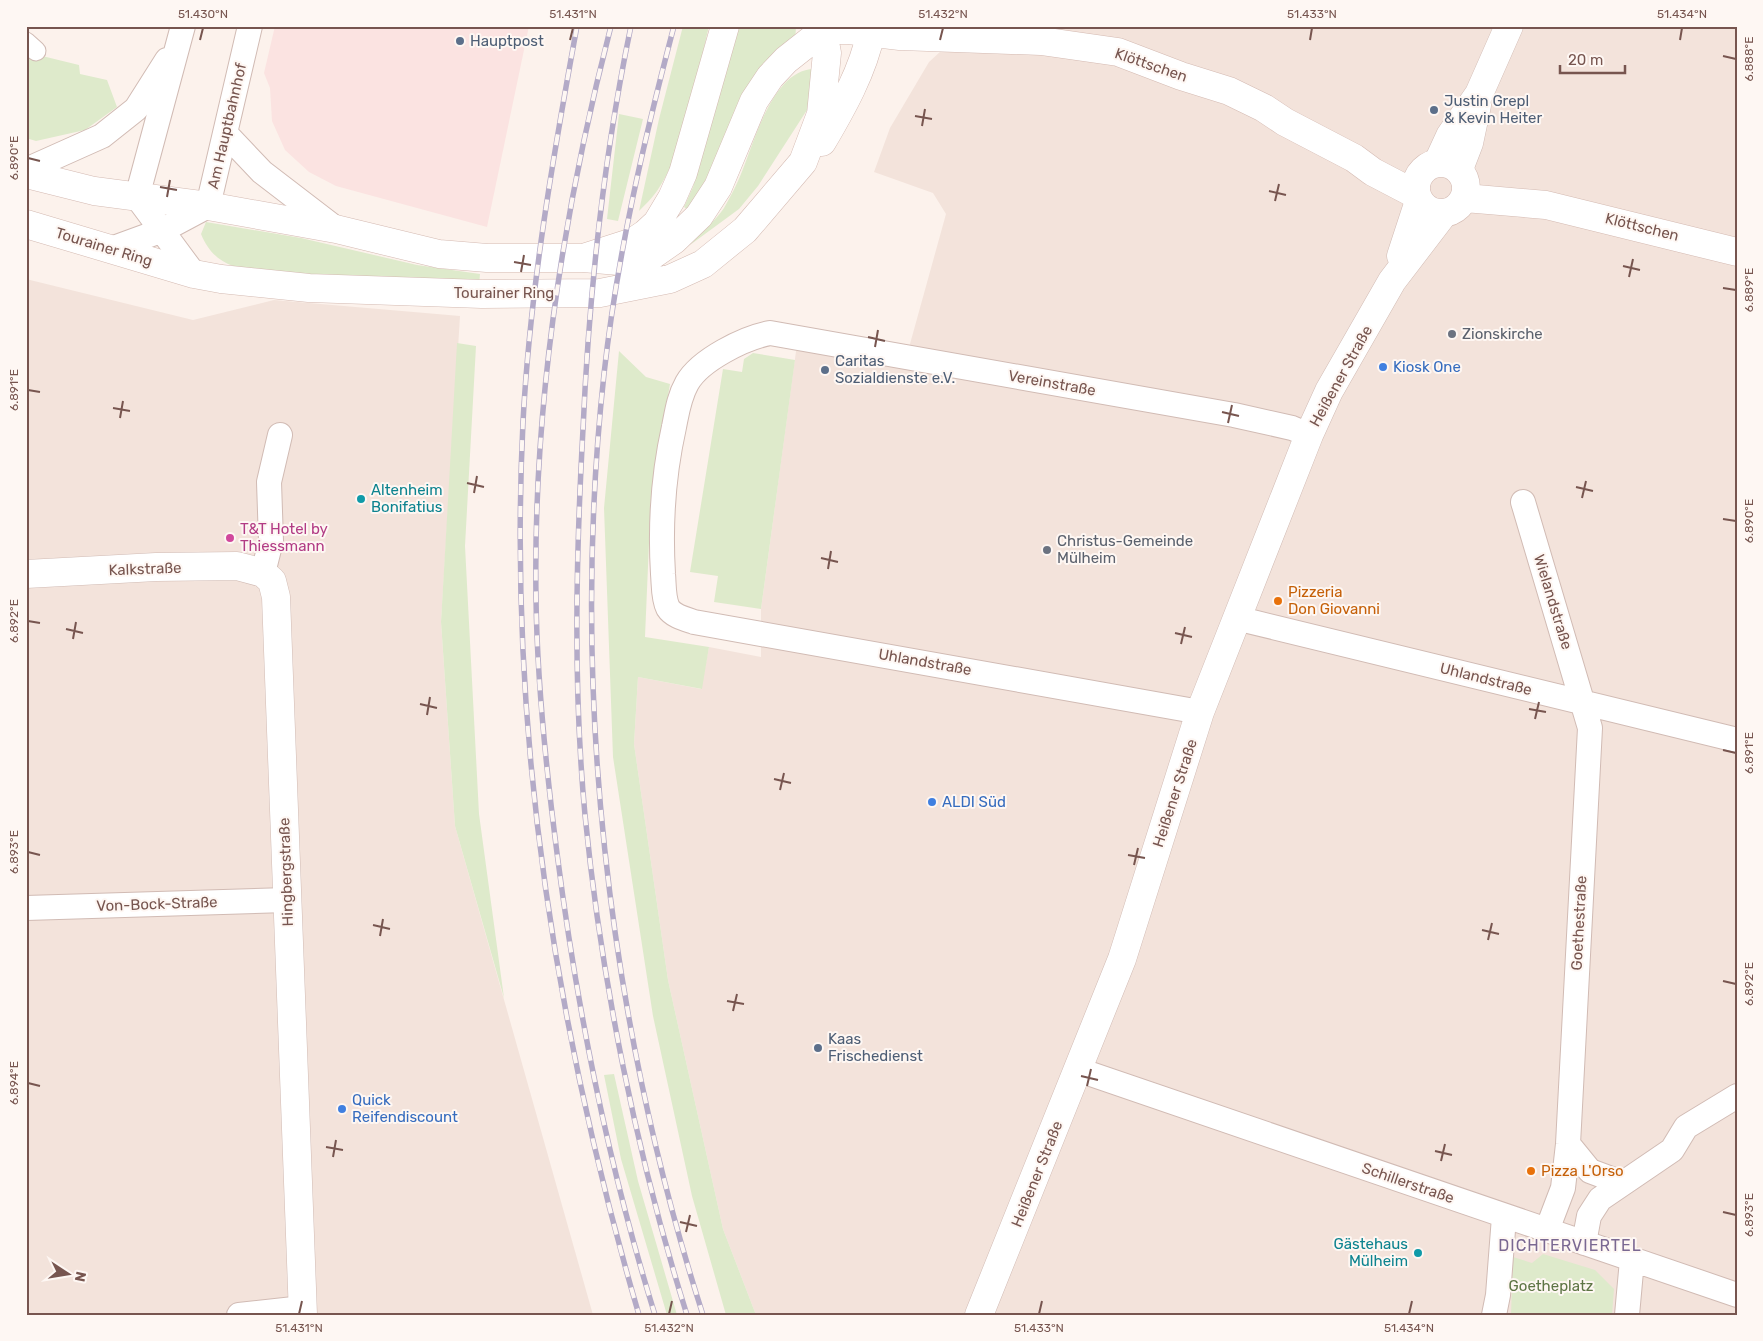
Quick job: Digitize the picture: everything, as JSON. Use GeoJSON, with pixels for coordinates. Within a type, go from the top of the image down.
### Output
{"type":"FeatureCollection","features":[{"type":"Feature","properties":{"kind":"main road"},"geometry":{"type":"LineString","coordinates":[[583,258],[633,242],[657,223],[672,198],[683,173],[725,26]]}},
{"type":"Feature","properties":{"kind":"main road","name":"Heißener Straße"},"geometry":{"type":"LineString","coordinates":[[979,1315],[1122,959],[1200,712],[1309,435],[1329,391],[1392,281],[1441,186],[1469,144],[1479,94],[1509,26]]}},
{"type":"Feature","properties":{"kind":"main road"},"geometry":{"type":"LineString","coordinates":[[26,174],[94,191],[208,206],[336,229],[439,254],[487,258],[583,258],[619,261],[651,256],[674,240],[699,216],[718,187],[754,101],[770,77],[786,60],[823,28]]}},
{"type":"Feature","properties":{"kind":"main road","name":"Klöttschen"},"geometry":{"type":"LineString","coordinates":[[823,28],[872,29],[900,36],[1041,41],[1118,52],[1229,91],[1354,158],[1373,172],[1441,186],[1494,184],[1518,190],[1546,205],[1737,252]]}},
{"type":"Feature","properties":{"kind":"main road","name":"Tourainer Ring"},"geometry":{"type":"LineString","coordinates":[[26,224],[194,274],[221,279],[309,288],[482,294],[600,294],[670,279],[702,264],[745,230],[803,162],[820,114],[827,53],[823,28]]}},
{"type":"Feature","properties":{"kind":"main road"},"geometry":{"type":"LineString","coordinates":[[803,162],[822,144],[839,114],[868,48],[872,29]]}},
{"type":"Feature","properties":{"kind":"main road","name":"Kalkstraße"},"geometry":{"type":"LineString","coordinates":[[26,574],[156,567],[236,566],[263,573]]}},
{"type":"Feature","properties":{"kind":"main road","name":"Hingbergstraße"},"geometry":{"type":"LineString","coordinates":[[263,573],[272,581],[276,597],[303,1311]]}},
{"type":"Feature","properties":{"kind":"street","name":"Am Hauptbahnhof"},"geometry":{"type":"LineString","coordinates":[[111,250],[163,230],[208,206],[250,26]]}},
{"type":"Feature","properties":{"kind":"street"},"geometry":{"type":"LineString","coordinates":[[26,170],[102,136],[136,109],[180,34]]}},
{"type":"Feature","properties":{"kind":"street"},"geometry":{"type":"LineString","coordinates":[[180,34],[137,197],[194,274]]}},
{"type":"Feature","properties":{"kind":"street"},"geometry":{"type":"LineString","coordinates":[[225,133],[262,172],[336,229]]}},
{"type":"Feature","properties":{"kind":"street","name":"Vereinstraße"},"geometry":{"type":"LineString","coordinates":[[664,593],[662,500],[669,447],[680,399],[688,382],[699,370],[719,355],[750,338],[770,333],[1234,414],[1292,428],[1309,435]]}},
{"type":"Feature","properties":{"kind":"street"},"geometry":{"type":"LineString","coordinates":[[263,573],[271,541],[269,482],[280,435]]}},
{"type":"Feature","properties":{"kind":"street","name":"Wielandstraße"},"geometry":{"type":"LineString","coordinates":[[1523,502],[1584,703]]}},
{"type":"Feature","properties":{"kind":"street","name":"Uhlandstraße"},"geometry":{"type":"LineString","coordinates":[[664,593],[668,608],[678,616],[694,622],[1200,712]]}},
{"type":"Feature","properties":{"kind":"street","name":"Uhlandstraße"},"geometry":{"type":"LineString","coordinates":[[1236,618],[1737,740]]}},
{"type":"Feature","properties":{"kind":"street","name":"Goethestraße"},"geometry":{"type":"LineString","coordinates":[[1547,1230],[1563,1188],[1568,1144],[1590,728],[1584,703]]}},
{"type":"Feature","properties":{"kind":"street","name":"Von-Bock-Straße"},"geometry":{"type":"LineString","coordinates":[[26,908],[287,900]]}},
{"type":"Feature","properties":{"kind":"street","name":"Schillerstraße"},"geometry":{"type":"LineString","coordinates":[[1079,1070],[1504,1217],[1737,1295]]}},
{"type":"Feature","properties":{"kind":"street"},"geometry":{"type":"LineString","coordinates":[[1584,1243],[1589,1216],[1600,1199],[1672,1150],[1686,1128],[1737,1096]]}},
{"type":"Feature","properties":{"kind":"street"},"geometry":{"type":"LineString","coordinates":[[1568,1144],[1590,1171],[1622,1183]]}},
{"type":"Feature","properties":{"kind":"street"},"geometry":{"type":"LineString","coordinates":[[1494,1315],[1498,1295],[1504,1217]]}},
{"type":"Feature","properties":{"kind":"street"},"geometry":{"type":"LineString","coordinates":[[1627,1315],[1632,1260]]}},
{"type":"Feature","properties":{"kind":"street"},"geometry":{"type":"LineString","coordinates":[[239,1315],[303,1311]]}},
{"type":"Feature","properties":{"kind":"shaded area"},"geometry":{"type":"Polygon","coordinates":[[[275,26],[529,26],[487,227],[336,186],[309,172],[285,150],[272,121],[270,88],[264,73],[275,26]]]}},
{"type":"Feature","properties":{"kind":"shaded area"},"geometry":{"type":"Polygon","coordinates":[[[945,26],[1737,26],[1737,1315],[756,1315],[723,1229],[668,980],[634,744],[638,677],[701,689],[709,647],[761,657],[761,609],[797,344],[905,362],[946,214],[933,193],[874,172],[890,128],[929,62],[941,51],[945,26]]]}},
{"type":"Feature","properties":{"kind":"shaded area"},"geometry":{"type":"Polygon","coordinates":[[[26,279],[193,320],[274,300],[460,316],[441,622],[455,826],[593,1315],[26,1315],[26,279]]]}},
{"type":"Feature","properties":{"kind":"green space"},"geometry":{"type":"Polygon","coordinates":[[[683,26],[709,26],[695,89],[676,155],[655,194],[639,211],[659,119],[683,26]]]}},
{"type":"Feature","properties":{"kind":"green space"},"geometry":{"type":"Polygon","coordinates":[[[737,26],[796,26],[795,45],[691,212],[684,207],[693,187],[737,26]]]}},
{"type":"Feature","properties":{"kind":"green space"},"geometry":{"type":"Polygon","coordinates":[[[26,49],[34,54],[79,65],[80,74],[107,80],[117,107],[85,130],[36,141],[26,138],[26,49]]]}},
{"type":"Feature","properties":{"kind":"green space"},"geometry":{"type":"Polygon","coordinates":[[[814,69],[813,90],[807,110],[758,186],[739,209],[690,245],[724,208],[738,181],[765,113],[775,96],[786,82],[799,73],[814,69]]]}},
{"type":"Feature","properties":{"kind":"green space"},"geometry":{"type":"Polygon","coordinates":[[[619,114],[643,119],[618,221],[607,219],[619,114]]]}},
{"type":"Feature","properties":{"kind":"green space"},"geometry":{"type":"Polygon","coordinates":[[[206,222],[301,238],[417,265],[480,274],[479,285],[259,272],[240,268],[224,262],[211,251],[201,234],[206,222]]]}},
{"type":"Feature","properties":{"kind":"green space"},"geometry":{"type":"Polygon","coordinates":[[[457,343],[476,346],[465,546],[479,814],[504,998],[455,826],[441,622],[457,343]]]}},
{"type":"Feature","properties":{"kind":"green space"},"geometry":{"type":"Polygon","coordinates":[[[619,351],[646,377],[670,384],[651,496],[645,637],[709,647],[702,689],[638,677],[634,744],[668,980],[723,1229],[756,1315],[726,1315],[692,1196],[653,1016],[613,757],[604,508],[619,351]]]}},
{"type":"Feature","properties":{"kind":"green space"},"geometry":{"type":"Polygon","coordinates":[[[753,353],[795,360],[761,609],[714,602],[718,576],[690,572],[723,369],[742,372],[744,359],[753,353]]]}},
{"type":"Feature","properties":{"kind":"green space"},"geometry":{"type":"Polygon","coordinates":[[[614,1074],[638,1181],[677,1315],[667,1315],[621,1159],[604,1075],[614,1074]]]}},
{"type":"Feature","properties":{"kind":"green space","name":"Goetheplatz"},"geometry":{"type":"Polygon","coordinates":[[[1543,1254],[1595,1270],[1614,1289],[1612,1315],[1511,1315],[1513,1257],[1532,1263],[1543,1254]]]}},
{"type":"Feature","properties":{"kind":"railway"},"geometry":{"type":"LineString","coordinates":[[577,26],[559,124],[544,223],[526,372],[520,535],[523,649],[531,761],[544,873],[561,985],[583,1096],[609,1206],[639,1315]]}},
{"type":"Feature","properties":{"kind":"railway"},"geometry":{"type":"LineString","coordinates":[[611,26],[579,166],[554,309],[546,381],[536,526],[537,630],[540,694],[549,789],[574,970],[584,1028],[609,1144],[638,1258],[655,1315]]}},
{"type":"Feature","properties":{"kind":"railway"},"geometry":{"type":"LineString","coordinates":[[631,26],[605,177],[589,328],[577,574],[577,670],[581,767],[592,877],[611,1004],[623,1067],[652,1193],[687,1315]]}},
{"type":"Feature","properties":{"kind":"railway"},"geometry":{"type":"LineString","coordinates":[[674,26],[652,112],[616,286],[604,374],[595,492],[592,611],[595,730],[605,849],[621,968],[642,1086],[670,1202],[703,1315]]}},
{"type":"Feature","properties":{"kind":"place","name":"Hauptpost"},"geometry":{"type":"Point","coordinates":[460,41]}},
{"type":"Feature","properties":{"kind":"place","name":"Justin Grepl & Kevin Heiter"},"geometry":{"type":"Point","coordinates":[1434,110]}},
{"type":"Feature","properties":{"kind":"place","name":"Zionskirche"},"geometry":{"type":"Point","coordinates":[1452,334]}},
{"type":"Feature","properties":{"kind":"place","name":"Kiosk One"},"geometry":{"type":"Point","coordinates":[1383,367]}},
{"type":"Feature","properties":{"kind":"place","name":"Caritas Sozialdienste e.V."},"geometry":{"type":"Point","coordinates":[825,370]}},
{"type":"Feature","properties":{"kind":"place","name":"Altenheim Bonifatius"},"geometry":{"type":"Point","coordinates":[361,499]}},
{"type":"Feature","properties":{"kind":"place","name":"T&T Hotel by Thiessmann"},"geometry":{"type":"Point","coordinates":[230,538]}},
{"type":"Feature","properties":{"kind":"place","name":"Christus-Gemeinde Mülheim"},"geometry":{"type":"Point","coordinates":[1047,550]}},
{"type":"Feature","properties":{"kind":"place","name":"Pizzeria Don Giovanni"},"geometry":{"type":"Point","coordinates":[1278,601]}},
{"type":"Feature","properties":{"kind":"place","name":"ALDI Süd"},"geometry":{"type":"Point","coordinates":[932,802]}},
{"type":"Feature","properties":{"kind":"place","name":"Kaas Frischedienst"},"geometry":{"type":"Point","coordinates":[818,1048]}},
{"type":"Feature","properties":{"kind":"place","name":"Quick Reifendiscount"},"geometry":{"type":"Point","coordinates":[342,1109]}},
{"type":"Feature","properties":{"kind":"place","name":"Pizza L'Orso"},"geometry":{"type":"Point","coordinates":[1531,1171]}},
{"type":"Feature","properties":{"kind":"place","name":"Gästehaus Mülheim"},"geometry":{"type":"Point","coordinates":[1418,1253]}},
{"type":"Feature","properties":{"kind":"district","name":"DICHTERVIERTEL"},"geometry":{"type":"Point","coordinates":[1570,1245]}}]}
